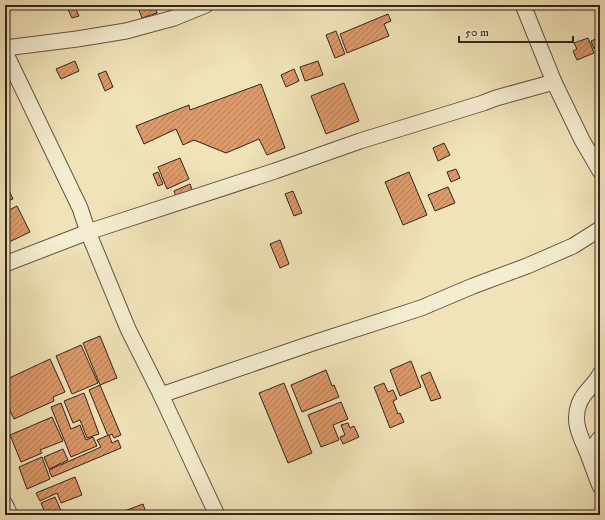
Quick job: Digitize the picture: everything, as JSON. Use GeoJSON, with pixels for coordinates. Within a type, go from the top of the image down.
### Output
{"type":"FeatureCollection","features":[{"type":"Feature","properties":{"kind":"street"},"geometry":{"type":"LineString","coordinates":[[5,48],[78,39],[126,31],[174,18],[206,5]]}},
{"type":"Feature","properties":{"kind":"street"},"geometry":{"type":"LineString","coordinates":[[523,5],[554,82],[582,140],[600,171]]}},
{"type":"Feature","properties":{"kind":"street"},"geometry":{"type":"LineString","coordinates":[[5,52],[80,208],[88,232],[128,329],[161,395],[217,515]]}},
{"type":"Feature","properties":{"kind":"street"},"geometry":{"type":"LineString","coordinates":[[5,264],[88,232],[275,171],[360,141],[483,104],[496,98],[554,82]]}},
{"type":"Feature","properties":{"kind":"street"},"geometry":{"type":"LineString","coordinates":[[161,395],[421,308],[573,246],[600,229]]}},
{"type":"Feature","properties":{"kind":"street"},"geometry":{"type":"LineString","coordinates":[[600,374],[597,381],[588,390],[579,403],[576,416],[577,429],[600,486]]}},
{"type":"Feature","properties":{"kind":"street"},"geometry":{"type":"LineString","coordinates":[[588,454],[600,438]]}},
{"type":"Feature","properties":{"kind":"street"},"geometry":{"type":"LineString","coordinates":[[5,504],[10,515]]}},
{"type":"Feature","properties":{"kind":"building"},"geometry":{"type":"Polygon","coordinates":[[[66,5],[74,5],[79,16],[72,18],[66,5]]]}},
{"type":"Feature","properties":{"kind":"building"},"geometry":{"type":"Polygon","coordinates":[[[137,5],[154,5],[157,13],[142,18],[137,5]]]}},
{"type":"Feature","properties":{"kind":"building"},"geometry":{"type":"Polygon","coordinates":[[[388,14],[391,21],[384,24],[389,36],[347,53],[340,34],[388,14]]]}},
{"type":"Feature","properties":{"kind":"building"},"geometry":{"type":"Polygon","coordinates":[[[336,31],[345,54],[335,58],[326,35],[336,31]]]}},
{"type":"Feature","properties":{"kind":"building"},"geometry":{"type":"Polygon","coordinates":[[[600,37],[600,46],[594,49],[591,41],[600,37]]]}},
{"type":"Feature","properties":{"kind":"building"},"geometry":{"type":"Polygon","coordinates":[[[588,38],[594,53],[577,60],[573,51],[577,49],[574,43],[588,38]]]}},
{"type":"Feature","properties":{"kind":"building"},"geometry":{"type":"Polygon","coordinates":[[[75,61],[79,71],[61,79],[56,69],[75,61]]]}},
{"type":"Feature","properties":{"kind":"building"},"geometry":{"type":"Polygon","coordinates":[[[318,61],[323,75],[305,81],[300,67],[318,61]]]}},
{"type":"Feature","properties":{"kind":"building"},"geometry":{"type":"Polygon","coordinates":[[[294,69],[299,81],[286,87],[281,75],[294,69]]]}},
{"type":"Feature","properties":{"kind":"building"},"geometry":{"type":"Polygon","coordinates":[[[106,71],[113,87],[105,91],[98,74],[106,71]]]}},
{"type":"Feature","properties":{"kind":"building"},"geometry":{"type":"Polygon","coordinates":[[[344,83],[359,121],[326,134],[311,96],[344,83]]]}},
{"type":"Feature","properties":{"kind":"building"},"geometry":{"type":"Polygon","coordinates":[[[261,84],[285,148],[267,155],[259,139],[226,153],[194,140],[183,145],[176,129],[144,144],[136,126],[189,105],[190,110],[261,84]]]}},
{"type":"Feature","properties":{"kind":"building"},"geometry":{"type":"Polygon","coordinates":[[[444,143],[450,155],[438,161],[433,148],[444,143]]]}},
{"type":"Feature","properties":{"kind":"building"},"geometry":{"type":"Polygon","coordinates":[[[180,158],[189,179],[167,189],[158,167],[180,158]]]}},
{"type":"Feature","properties":{"kind":"building"},"geometry":{"type":"Polygon","coordinates":[[[456,169],[460,178],[451,182],[447,172],[456,169]]]}},
{"type":"Feature","properties":{"kind":"building"},"geometry":{"type":"Polygon","coordinates":[[[158,172],[163,184],[158,186],[153,174],[158,172]]]}},
{"type":"Feature","properties":{"kind":"building"},"geometry":{"type":"Polygon","coordinates":[[[409,172],[427,215],[403,225],[385,182],[409,172]]]}},
{"type":"Feature","properties":{"kind":"building"},"geometry":{"type":"Polygon","coordinates":[[[5,182],[13,199],[5,202],[5,182]]]}},
{"type":"Feature","properties":{"kind":"building"},"geometry":{"type":"Polygon","coordinates":[[[190,184],[193,192],[177,199],[174,191],[190,184]]]}},
{"type":"Feature","properties":{"kind":"building"},"geometry":{"type":"Polygon","coordinates":[[[448,187],[455,203],[435,211],[428,195],[448,187]]]}},
{"type":"Feature","properties":{"kind":"building"},"geometry":{"type":"Polygon","coordinates":[[[293,191],[302,213],[294,216],[285,194],[293,191]]]}},
{"type":"Feature","properties":{"kind":"building"},"geometry":{"type":"Polygon","coordinates":[[[17,206],[30,232],[5,244],[5,212],[17,206]]]}},
{"type":"Feature","properties":{"kind":"building"},"geometry":{"type":"Polygon","coordinates":[[[280,240],[289,264],[280,268],[270,244],[280,240]]]}},
{"type":"Feature","properties":{"kind":"building"},"geometry":{"type":"Polygon","coordinates":[[[100,336],[117,378],[100,385],[83,343],[100,336]]]}},
{"type":"Feature","properties":{"kind":"building"},"geometry":{"type":"Polygon","coordinates":[[[81,345],[98,383],[72,394],[56,356],[81,345]]]}},
{"type":"Feature","properties":{"kind":"building"},"geometry":{"type":"Polygon","coordinates":[[[50,359],[65,392],[53,397],[54,401],[14,419],[5,400],[5,380],[50,359]]]}},
{"type":"Feature","properties":{"kind":"building"},"geometry":{"type":"Polygon","coordinates":[[[411,361],[421,387],[400,396],[390,370],[411,361]]]}},
{"type":"Feature","properties":{"kind":"building"},"geometry":{"type":"Polygon","coordinates":[[[326,370],[332,386],[334,385],[339,397],[302,412],[291,385],[326,370]]]}},
{"type":"Feature","properties":{"kind":"building"},"geometry":{"type":"Polygon","coordinates":[[[430,372],[441,398],[431,401],[421,376],[430,372]]]}},
{"type":"Feature","properties":{"kind":"building"},"geometry":{"type":"Polygon","coordinates":[[[284,383],[312,453],[288,463],[259,393],[284,383]]]}},
{"type":"Feature","properties":{"kind":"building"},"geometry":{"type":"Polygon","coordinates":[[[384,383],[388,392],[393,390],[397,399],[393,401],[398,414],[400,413],[404,422],[390,428],[374,387],[384,383]]]}},
{"type":"Feature","properties":{"kind":"building"},"geometry":{"type":"Polygon","coordinates":[[[100,385],[121,435],[114,438],[112,434],[108,436],[89,390],[100,385]]]}},
{"type":"Feature","properties":{"kind":"building"},"geometry":{"type":"Polygon","coordinates":[[[84,393],[99,434],[87,438],[80,420],[73,423],[64,401],[84,393]]]}},
{"type":"Feature","properties":{"kind":"building"},"geometry":{"type":"Polygon","coordinates":[[[341,402],[348,419],[333,425],[339,440],[321,447],[308,415],[341,402]]]}},
{"type":"Feature","properties":{"kind":"building"},"geometry":{"type":"Polygon","coordinates":[[[61,403],[71,429],[80,425],[86,440],[93,437],[97,446],[71,457],[51,407],[61,403]]]}},
{"type":"Feature","properties":{"kind":"building"},"geometry":{"type":"Polygon","coordinates":[[[52,417],[63,441],[40,450],[42,453],[21,462],[10,435],[52,417]]]}},
{"type":"Feature","properties":{"kind":"building"},"geometry":{"type":"Polygon","coordinates":[[[348,423],[350,428],[354,426],[359,437],[343,444],[340,437],[345,435],[341,425],[348,423]]]}},
{"type":"Feature","properties":{"kind":"building"},"geometry":{"type":"Polygon","coordinates":[[[109,435],[112,443],[118,440],[121,448],[52,477],[49,470],[101,447],[97,440],[109,435]]]}},
{"type":"Feature","properties":{"kind":"building"},"geometry":{"type":"Polygon","coordinates":[[[63,449],[68,460],[49,469],[44,457],[63,449]]]}},
{"type":"Feature","properties":{"kind":"building"},"geometry":{"type":"Polygon","coordinates":[[[42,457],[50,479],[27,489],[19,467],[42,457]]]}},
{"type":"Feature","properties":{"kind":"building"},"geometry":{"type":"Polygon","coordinates":[[[75,477],[82,495],[61,503],[57,493],[40,501],[36,493],[75,477]]]}},
{"type":"Feature","properties":{"kind":"building"},"geometry":{"type":"Polygon","coordinates":[[[55,497],[62,513],[58,515],[46,515],[41,503],[55,497]]]}},
{"type":"Feature","properties":{"kind":"building"},"geometry":{"type":"Polygon","coordinates":[[[143,504],[147,515],[114,515],[143,504]]]}}]}
